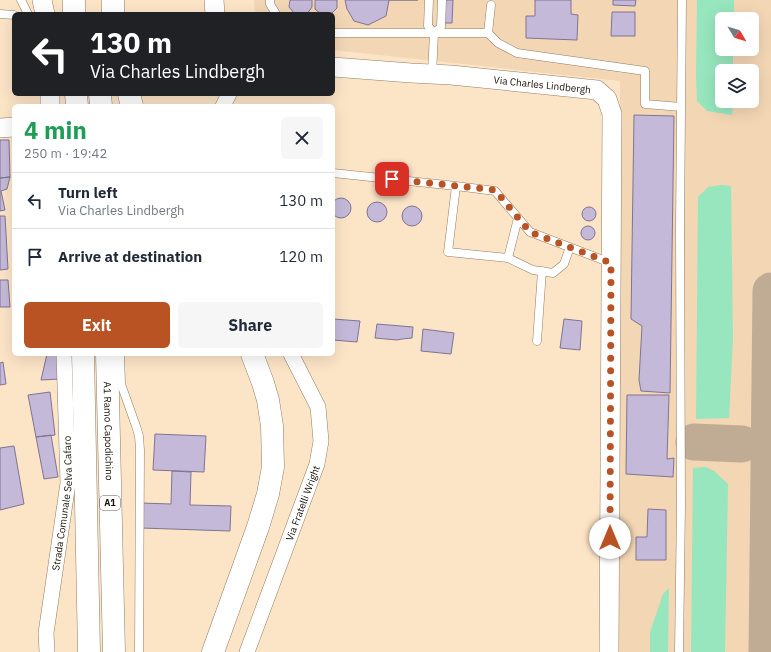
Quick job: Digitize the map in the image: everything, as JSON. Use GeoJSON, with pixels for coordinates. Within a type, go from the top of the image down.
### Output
{"type":"FeatureCollection","features":[{"type":"Feature","properties":{"kind":"highway"},"geometry":{"type":"LineString","coordinates":[[74,0],[74,12]]}},
{"type":"Feature","properties":{"kind":"highway"},"geometry":{"type":"LineString","coordinates":[[98,0],[98,12]]}},
{"type":"Feature","properties":{"kind":"highway"},"geometry":{"type":"LineString","coordinates":[[113,0],[114,12]]}},
{"type":"Feature","properties":{"kind":"highway","name":"A1"},"geometry":{"type":"LineString","coordinates":[[83,356],[89,652]]}},
{"type":"Feature","properties":{"kind":"highway","name":"A1 Ramo Capodichino"},"geometry":{"type":"LineString","coordinates":[[106,356],[114,652]]}},
{"type":"Feature","properties":{"kind":"highway"},"geometry":{"type":"LineString","coordinates":[[213,652],[258,527],[268,494],[273,467],[272,426],[268,400],[264,383],[253,356]]}},
{"type":"Feature","properties":{"kind":"street"},"geometry":{"type":"LineString","coordinates":[[42,0],[45,12]]}},
{"type":"Feature","properties":{"kind":"street"},"geometry":{"type":"LineString","coordinates":[[214,0],[216,12]]}},
{"type":"Feature","properties":{"kind":"street","name":"Via Charles Lindbergh"},"geometry":{"type":"LineString","coordinates":[[335,67],[451,75],[597,90],[607,99],[612,114],[609,652]]}},
{"type":"Feature","properties":{"kind":"street"},"geometry":{"type":"LineString","coordinates":[[0,128],[12,127]]}},
{"type":"Feature","properties":{"kind":"street","name":"Strada Comunale Selva Cafaro"},"geometry":{"type":"LineString","coordinates":[[47,652],[46,633],[68,483],[64,356]]}},
{"type":"Feature","properties":{"kind":"street","name":"Via Fratelli Wright"},"geometry":{"type":"LineString","coordinates":[[247,652],[317,464],[321,441],[318,407],[292,356]]}},
{"type":"Feature","properties":{"kind":"lane"},"geometry":{"type":"LineString","coordinates":[[22,0],[27,12]]}},
{"type":"Feature","properties":{"kind":"lane"},"geometry":{"type":"LineString","coordinates":[[270,0],[270,4],[275,12]]}},
{"type":"Feature","properties":{"kind":"lane"},"geometry":{"type":"LineString","coordinates":[[429,0],[428,26],[434,33],[432,74]]}},
{"type":"Feature","properties":{"kind":"lane"},"geometry":{"type":"LineString","coordinates":[[434,33],[441,27],[442,0]]}},
{"type":"Feature","properties":{"kind":"lane"},"geometry":{"type":"LineString","coordinates":[[679,652],[681,505],[682,0]]}},
{"type":"Feature","properties":{"kind":"lane"},"geometry":{"type":"LineString","coordinates":[[488,33],[491,5]]}},
{"type":"Feature","properties":{"kind":"lane"},"geometry":{"type":"LineString","coordinates":[[0,14],[12,15]]}},
{"type":"Feature","properties":{"kind":"lane"},"geometry":{"type":"LineString","coordinates":[[335,33],[488,33],[498,43],[516,53],[645,71],[645,104],[681,107]]}},
{"type":"Feature","properties":{"kind":"lane"},"geometry":{"type":"LineString","coordinates":[[335,173],[495,190],[530,232],[611,263]]}},
{"type":"Feature","properties":{"kind":"lane"},"geometry":{"type":"LineString","coordinates":[[456,186],[448,252],[508,258],[532,270],[553,273],[564,264],[570,247]]}},
{"type":"Feature","properties":{"kind":"lane"},"geometry":{"type":"LineString","coordinates":[[508,258],[518,218]]}},
{"type":"Feature","properties":{"kind":"lane"},"geometry":{"type":"LineString","coordinates":[[537,340],[542,271]]}},
{"type":"Feature","properties":{"kind":"lane"},"geometry":{"type":"LineString","coordinates":[[120,356],[121,384],[139,436],[140,450],[139,652]]}},
{"type":"Feature","properties":{"kind":"shaded area"},"geometry":{"type":"Polygon","coordinates":[[[254,0],[771,0],[771,652],[619,652],[620,81],[335,50],[335,12],[255,12],[254,0]]]}},
{"type":"Feature","properties":{"kind":"green space"},"geometry":{"type":"Polygon","coordinates":[[[697,0],[734,0],[734,12],[715,12],[715,56],[733,56],[733,64],[715,64],[715,108],[732,108],[732,115],[707,111],[697,101],[697,0]]]}},
{"type":"Feature","properties":{"kind":"green space"},"geometry":{"type":"Polygon","coordinates":[[[721,185],[731,186],[733,339],[729,418],[696,419],[698,197],[708,187],[721,185]]]}},
{"type":"Feature","properties":{"kind":"green space"},"geometry":{"type":"Polygon","coordinates":[[[706,467],[714,471],[728,484],[725,652],[691,652],[693,468],[706,467]]]}},
{"type":"Feature","properties":{"kind":"green space"},"geometry":{"type":"Polygon","coordinates":[[[669,588],[668,652],[650,652],[650,632],[663,594],[669,588]]]}},
{"type":"Feature","properties":{"kind":"building"},"geometry":{"type":"Polygon","coordinates":[[[290,0],[312,0],[312,7],[308,12],[293,12],[289,7],[290,0]]]}},
{"type":"Feature","properties":{"kind":"building"},"geometry":{"type":"Polygon","coordinates":[[[315,0],[337,0],[337,8],[333,12],[319,12],[315,9],[315,0]]]}},
{"type":"Feature","properties":{"kind":"building"},"geometry":{"type":"Polygon","coordinates":[[[345,0],[389,0],[386,16],[368,25],[354,21],[347,9],[345,0]]]}},
{"type":"Feature","properties":{"kind":"building"},"geometry":{"type":"Polygon","coordinates":[[[439,0],[453,0],[452,23],[438,23],[439,0]]]}},
{"type":"Feature","properties":{"kind":"building"},"geometry":{"type":"Polygon","coordinates":[[[535,0],[571,0],[571,14],[578,15],[577,40],[526,38],[526,16],[535,16],[535,0]]]}},
{"type":"Feature","properties":{"kind":"building"},"geometry":{"type":"Polygon","coordinates":[[[613,0],[636,0],[635,6],[613,5],[613,0]]]}},
{"type":"Feature","properties":{"kind":"building"},"geometry":{"type":"Polygon","coordinates":[[[612,12],[635,12],[635,36],[611,36],[612,12]]]}},
{"type":"Feature","properties":{"kind":"building"},"geometry":{"type":"Polygon","coordinates":[[[634,115],[674,116],[670,393],[641,391],[639,380],[642,326],[631,319],[634,115]]]}},
{"type":"Feature","properties":{"kind":"building"},"geometry":{"type":"Polygon","coordinates":[[[0,140],[9,140],[10,177],[0,178],[0,140]]]}},
{"type":"Feature","properties":{"kind":"building"},"geometry":{"type":"Polygon","coordinates":[[[10,177],[7,189],[1,191],[5,210],[0,211],[0,178],[10,177]]]}},
{"type":"Feature","properties":{"kind":"building"},"geometry":{"type":"Polygon","coordinates":[[[341,198],[348,201],[351,208],[348,215],[341,218],[335,216],[335,200],[341,198]]]}},
{"type":"Feature","properties":{"kind":"building"},"geometry":{"type":"Polygon","coordinates":[[[373,202],[381,202],[387,208],[387,216],[381,222],[373,222],[367,216],[367,208],[373,202]]]}},
{"type":"Feature","properties":{"kind":"building"},"geometry":{"type":"Polygon","coordinates":[[[412,206],[419,209],[422,216],[419,223],[412,226],[405,223],[402,216],[405,209],[412,206]]]}},
{"type":"Feature","properties":{"kind":"building"},"geometry":{"type":"Polygon","coordinates":[[[589,207],[594,209],[596,214],[594,219],[589,221],[584,219],[582,214],[584,209],[589,207]]]}},
{"type":"Feature","properties":{"kind":"building"},"geometry":{"type":"Polygon","coordinates":[[[0,216],[5,216],[8,269],[0,270],[0,216]]]}},
{"type":"Feature","properties":{"kind":"building"},"geometry":{"type":"Polygon","coordinates":[[[588,226],[593,228],[595,233],[593,238],[588,240],[583,238],[581,233],[583,228],[588,226]]]}},
{"type":"Feature","properties":{"kind":"building"},"geometry":{"type":"Polygon","coordinates":[[[0,280],[8,280],[10,307],[0,307],[0,280]]]}},
{"type":"Feature","properties":{"kind":"building"},"geometry":{"type":"Polygon","coordinates":[[[335,319],[360,321],[357,342],[335,340],[335,319]]]}},
{"type":"Feature","properties":{"kind":"building"},"geometry":{"type":"Polygon","coordinates":[[[564,319],[582,321],[580,350],[560,348],[564,319]]]}},
{"type":"Feature","properties":{"kind":"building"},"geometry":{"type":"Polygon","coordinates":[[[377,324],[413,327],[412,338],[397,340],[375,338],[377,324]]]}},
{"type":"Feature","properties":{"kind":"building"},"geometry":{"type":"Polygon","coordinates":[[[423,329],[454,333],[451,354],[421,351],[423,329]]]}},
{"type":"Feature","properties":{"kind":"building"},"geometry":{"type":"Polygon","coordinates":[[[47,356],[57,356],[61,379],[41,380],[47,356]]]}},
{"type":"Feature","properties":{"kind":"building"},"geometry":{"type":"Polygon","coordinates":[[[3,362],[6,384],[0,385],[0,363],[3,362]]]}},
{"type":"Feature","properties":{"kind":"building"},"geometry":{"type":"Polygon","coordinates":[[[50,392],[55,435],[36,437],[28,395],[50,392]]]}},
{"type":"Feature","properties":{"kind":"building"},"geometry":{"type":"Polygon","coordinates":[[[627,395],[669,395],[667,459],[674,458],[673,477],[626,474],[627,395]]]}},
{"type":"Feature","properties":{"kind":"building"},"geometry":{"type":"Polygon","coordinates":[[[155,434],[206,436],[204,472],[153,470],[155,434]]]}},
{"type":"Feature","properties":{"kind":"building"},"geometry":{"type":"Polygon","coordinates":[[[51,435],[58,477],[44,479],[36,437],[51,435]]]}},
{"type":"Feature","properties":{"kind":"building"},"geometry":{"type":"Polygon","coordinates":[[[14,446],[24,504],[0,510],[0,448],[14,446]]]}},
{"type":"Feature","properties":{"kind":"building"},"geometry":{"type":"Polygon","coordinates":[[[172,471],[191,472],[190,505],[231,506],[230,531],[141,528],[141,503],[171,504],[172,471]]]}},
{"type":"Feature","properties":{"kind":"building"},"geometry":{"type":"Polygon","coordinates":[[[648,509],[666,510],[666,560],[636,560],[636,537],[647,537],[648,509]]]}},
{"type":"Feature","properties":{"kind":"taxiway"},"geometry":{"type":"LineString","coordinates":[[767,652],[771,291]]}},
{"type":"Feature","properties":{"kind":"taxiway"},"geometry":{"type":"LineString","coordinates":[[694,442],[742,444]]}},
{"type":"Feature","properties":{"kind":"route"},"geometry":{"type":"LineString","coordinates":[[392,179],[495,190],[530,232],[611,263],[610,538]]}}]}
